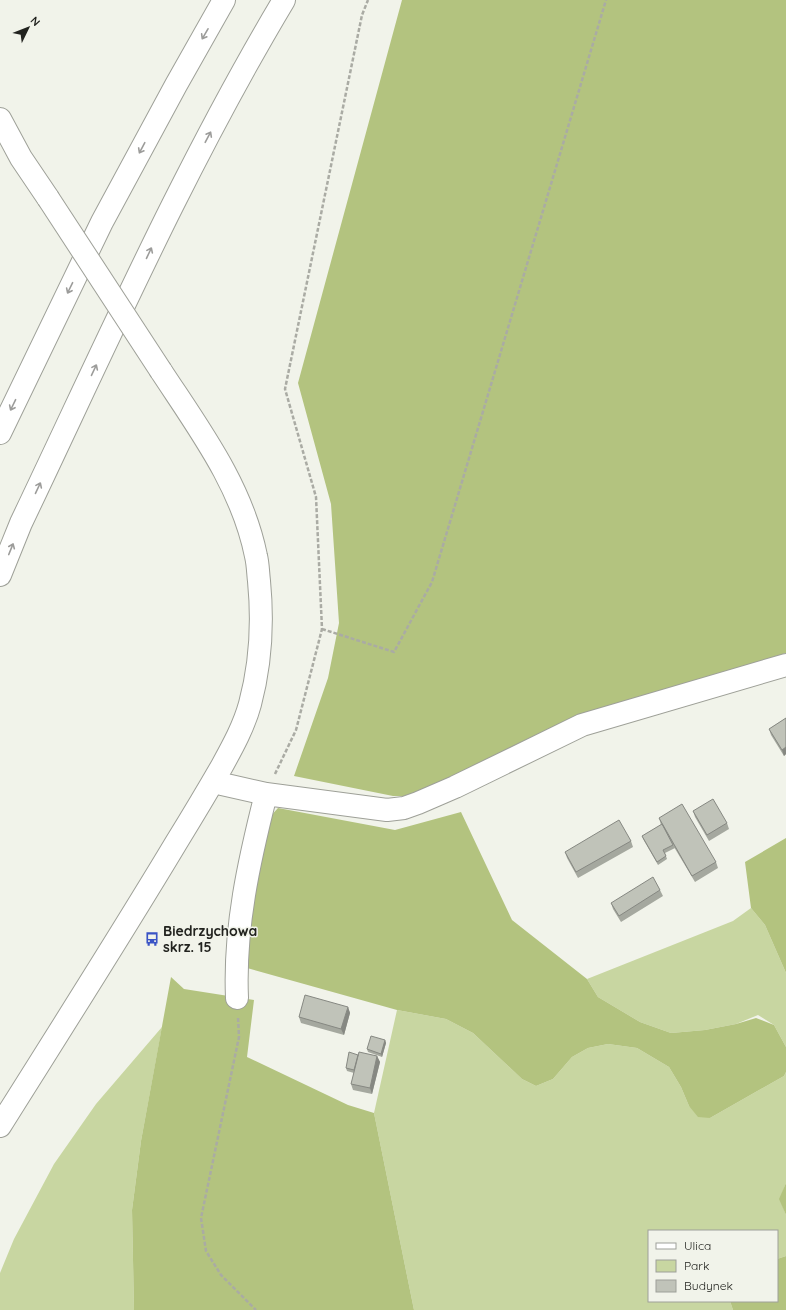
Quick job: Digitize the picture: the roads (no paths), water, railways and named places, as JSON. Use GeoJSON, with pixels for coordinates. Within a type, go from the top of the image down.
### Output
{"type":"FeatureCollection","features":[{"type":"Feature","properties":{"kind":"main road"},"geometry":{"type":"LineString","coordinates":[[0,433],[102,222],[224,0]]}},
{"type":"Feature","properties":{"kind":"main road"},"geometry":{"type":"LineString","coordinates":[[0,575],[21,523],[170,210],[253,52],[284,0]]}},
{"type":"Feature","properties":{"kind":"main road"},"geometry":{"type":"LineString","coordinates":[[0,119],[21,158],[210,446],[229,480],[247,521],[257,557],[261,630],[258,664],[250,705],[235,742],[159,872],[0,1126]]}},
{"type":"Feature","properties":{"kind":"main road"},"geometry":{"type":"LineString","coordinates":[[213,782],[266,794],[387,810],[404,808],[455,788],[582,725],[786,666]]}},
{"type":"Feature","properties":{"kind":"main road"},"geometry":{"type":"LineString","coordinates":[[237,998],[237,942],[243,892],[250,855],[266,794]]}},
{"type":"Feature","properties":{"kind":"place","name":"Biedrzychowa skrz. 15"},"geometry":{"type":"Point","coordinates":[152,939]}}]}
